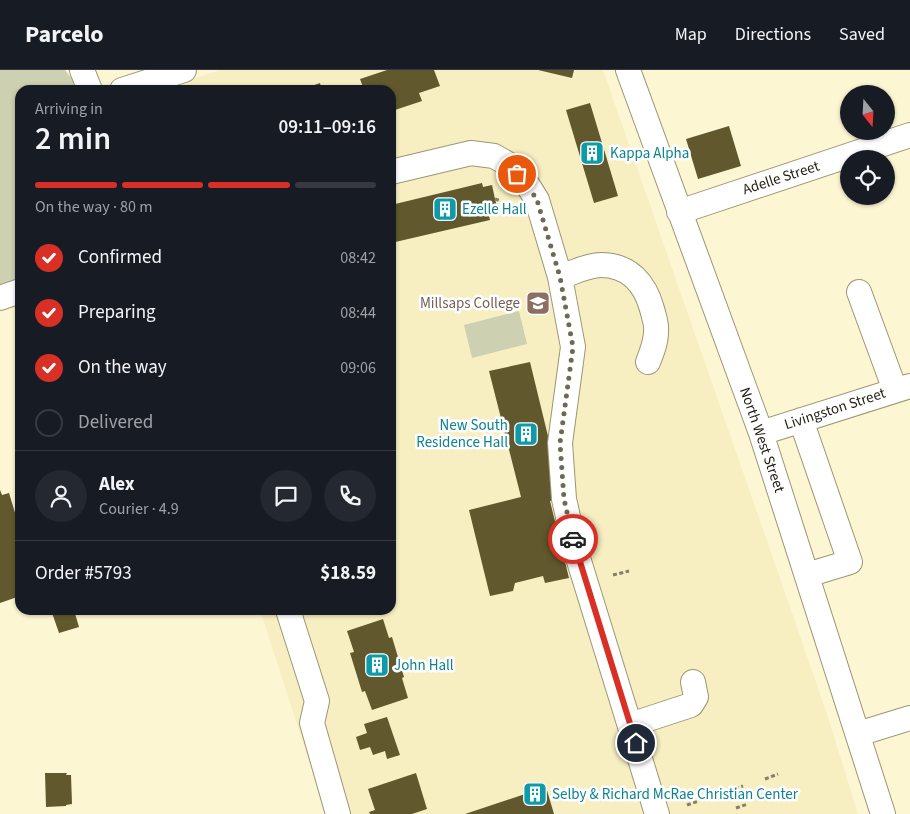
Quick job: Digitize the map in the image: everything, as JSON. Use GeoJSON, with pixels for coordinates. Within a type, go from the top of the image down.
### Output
{"type":"FeatureCollection","features":[{"type":"Feature","properties":{"kind":"street"},"geometry":{"type":"LineString","coordinates":[[82,70],[88,85]]}},
{"type":"Feature","properties":{"kind":"street"},"geometry":{"type":"LineString","coordinates":[[138,85],[184,70]]}},
{"type":"Feature","properties":{"kind":"street","name":"North West Street"},"geometry":{"type":"LineString","coordinates":[[628,70],[760,433],[883,814]]}},
{"type":"Feature","properties":{"kind":"street","name":"Adelle Street"},"geometry":{"type":"LineString","coordinates":[[680,212],[910,135]]}},
{"type":"Feature","properties":{"kind":"street"},"geometry":{"type":"LineString","coordinates":[[396,171],[471,153],[494,156],[508,164],[527,184],[537,200],[560,277],[573,347],[560,443],[564,499],[575,548],[657,814]]}},
{"type":"Feature","properties":{"kind":"street"},"geometry":{"type":"LineString","coordinates":[[560,277],[592,266],[602,265],[627,272],[641,283],[650,300],[656,325],[654,346],[648,362]]}},
{"type":"Feature","properties":{"kind":"street"},"geometry":{"type":"LineString","coordinates":[[859,292],[903,388]]}},
{"type":"Feature","properties":{"kind":"street"},"geometry":{"type":"LineString","coordinates":[[0,298],[15,293]]}},
{"type":"Feature","properties":{"kind":"street","name":"Livingston Street"},"geometry":{"type":"LineString","coordinates":[[760,433],[903,388]]}},
{"type":"Feature","properties":{"kind":"street"},"geometry":{"type":"LineString","coordinates":[[801,420],[850,562],[807,575]]}},
{"type":"Feature","properties":{"kind":"street"},"geometry":{"type":"LineString","coordinates":[[290,615],[317,701],[312,723],[338,814]]}},
{"type":"Feature","properties":{"kind":"street"},"geometry":{"type":"LineString","coordinates":[[630,725],[691,705],[696,697],[693,682]]}},
{"type":"Feature","properties":{"kind":"street"},"geometry":{"type":"LineString","coordinates":[[858,734],[910,718]]}},
{"type":"Feature","properties":{"kind":"path"},"geometry":{"type":"LineString","coordinates":[[495,199],[501,201]]}},
{"type":"Feature","properties":{"kind":"path"},"geometry":{"type":"LineString","coordinates":[[613,575],[629,571]]}},
{"type":"Feature","properties":{"kind":"path"},"geometry":{"type":"LineString","coordinates":[[765,779],[778,774]]}},
{"type":"Feature","properties":{"kind":"path"},"geometry":{"type":"LineString","coordinates":[[730,791],[743,786]]}},
{"type":"Feature","properties":{"kind":"path"},"geometry":{"type":"LineString","coordinates":[[772,796],[783,793]]}},
{"type":"Feature","properties":{"kind":"path"},"geometry":{"type":"LineString","coordinates":[[687,805],[699,801]]}},
{"type":"Feature","properties":{"kind":"path"},"geometry":{"type":"LineString","coordinates":[[736,808],[748,804]]}},
{"type":"Feature","properties":{"kind":"shaded area","name":"Millsaps College"},"geometry":{"type":"Polygon","coordinates":[[[220,70],[603,70],[829,720],[858,814],[326,814],[262,615],[396,615],[396,85],[174,85],[220,70]]]}},
{"type":"Feature","properties":{"kind":"green space"},"geometry":{"type":"Polygon","coordinates":[[[0,70],[65,70],[73,80],[74,85],[15,85],[15,280],[0,285],[0,70]]]}},
{"type":"Feature","properties":{"kind":"green space"},"geometry":{"type":"Polygon","coordinates":[[[519,311],[527,344],[472,358],[464,325],[519,311]]]}},
{"type":"Feature","properties":{"kind":"building"},"geometry":{"type":"Polygon","coordinates":[[[387,70],[434,70],[440,86],[419,93],[422,101],[396,110],[396,85],[362,85],[360,79],[387,70]]]}},
{"type":"Feature","properties":{"kind":"building"},"geometry":{"type":"Polygon","coordinates":[[[538,70],[574,70],[572,78],[538,70]]]}},
{"type":"Feature","properties":{"kind":"building","name":"Kappa Alpha"},"geometry":{"type":"Polygon","coordinates":[[[590,103],[618,196],[594,203],[566,110],[590,103]]]}},
{"type":"Feature","properties":{"kind":"building"},"geometry":{"type":"Polygon","coordinates":[[[729,126],[741,166],[698,179],[686,139],[729,126]]]}},
{"type":"Feature","properties":{"kind":"building","name":"Ezelle Hall"},"geometry":{"type":"Polygon","coordinates":[[[482,183],[483,187],[492,185],[499,214],[489,216],[490,220],[396,242],[396,204],[482,183]]]}},
{"type":"Feature","properties":{"kind":"building","name":"New South Residence Hall"},"geometry":{"type":"Polygon","coordinates":[[[530,362],[563,498],[550,501],[569,578],[545,583],[543,576],[515,583],[513,591],[490,596],[469,510],[521,497],[489,371],[530,362]]]}},
{"type":"Feature","properties":{"kind":"building"},"geometry":{"type":"Polygon","coordinates":[[[0,490],[2,495],[9,493],[15,513],[15,598],[0,603],[0,490]]]}},
{"type":"Feature","properties":{"kind":"building"},"geometry":{"type":"Polygon","coordinates":[[[53,615],[75,615],[79,627],[59,633],[53,615]]]}},
{"type":"Feature","properties":{"kind":"building","name":"John Hall"},"geometry":{"type":"Polygon","coordinates":[[[383,619],[389,638],[392,637],[408,698],[372,710],[365,691],[362,692],[350,653],[354,652],[347,631],[383,619]]]}},
{"type":"Feature","properties":{"kind":"building"},"geometry":{"type":"Polygon","coordinates":[[[387,717],[400,755],[387,759],[385,751],[373,755],[370,747],[360,750],[356,737],[367,733],[364,724],[387,717]]]}},
{"type":"Feature","properties":{"kind":"building"},"geometry":{"type":"Polygon","coordinates":[[[45,773],[67,773],[66,775],[71,775],[72,804],[46,807],[45,773]]]}},
{"type":"Feature","properties":{"kind":"building"},"geometry":{"type":"Polygon","coordinates":[[[416,773],[427,809],[412,814],[370,814],[369,812],[375,810],[368,789],[416,773]]]}},
{"type":"Feature","properties":{"kind":"building","name":"Selby & Richard McRae Christian Center"},"geometry":{"type":"Polygon","coordinates":[[[546,787],[554,814],[465,814],[546,787]]]}},
{"type":"Feature","properties":{"kind":"way so far"},"geometry":{"type":"LineString","coordinates":[[517,174],[527,184],[537,200],[560,277],[573,347],[560,443],[564,499],[573,539]]}},
{"type":"Feature","properties":{"kind":"place","name":"Kappa Alpha"},"geometry":{"type":"Point","coordinates":[592,153]}},
{"type":"Feature","properties":{"kind":"place","name":"Ezelle Hall"},"geometry":{"type":"Point","coordinates":[445,209]}},
{"type":"Feature","properties":{"kind":"place","name":"Millsaps College"},"geometry":{"type":"Point","coordinates":[538,303]}},
{"type":"Feature","properties":{"kind":"place","name":"New South Residence Hall"},"geometry":{"type":"Point","coordinates":[526,434]}},
{"type":"Feature","properties":{"kind":"place","name":"John Hall"},"geometry":{"type":"Point","coordinates":[377,665]}},
{"type":"Feature","properties":{"kind":"place","name":"Selby & Richard McRae Christian Center"},"geometry":{"type":"Point","coordinates":[535,794]}},
{"type":"Feature","properties":{"kind":"route"},"geometry":{"type":"LineString","coordinates":[[573,539],[636,743]]}}]}
